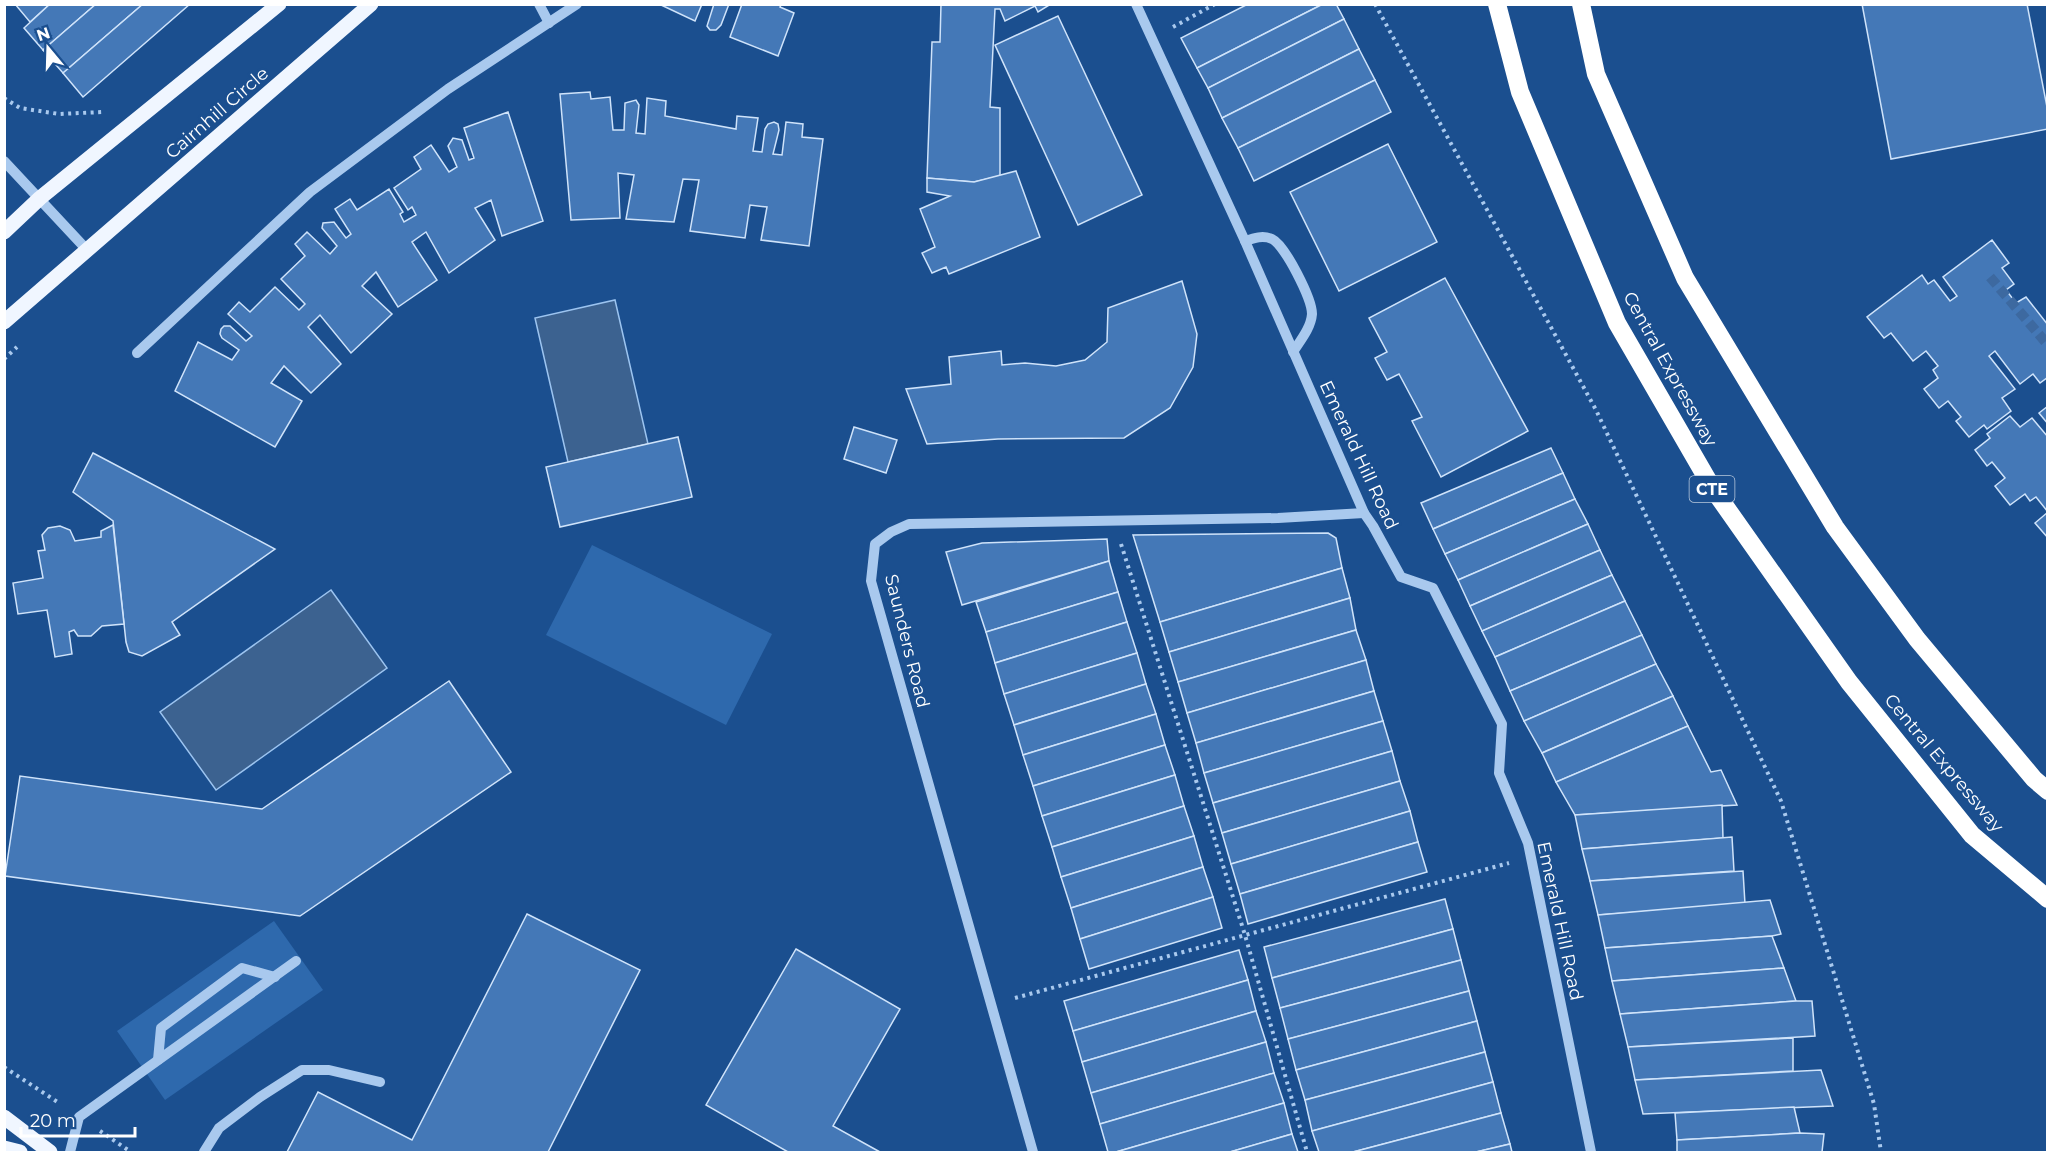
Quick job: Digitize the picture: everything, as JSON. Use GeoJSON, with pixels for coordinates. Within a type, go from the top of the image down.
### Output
{"type":"FeatureCollection","features":[{"type":"Feature","properties":{"kind":"highway","name":"Central Expressway"},"geometry":{"type":"LineString","coordinates":[[1497,4],[1520,92],[1617,323],[1713,489],[1849,682],[1972,835],[2048,899]]}},
{"type":"Feature","properties":{"kind":"highway"},"geometry":{"type":"LineString","coordinates":[[1581,4],[1596,74],[1685,278],[1835,527],[1917,639],[2034,779],[2048,790]]}},
{"type":"Feature","properties":{"kind":"main road"},"geometry":{"type":"LineString","coordinates":[[4,232],[40,198],[279,4]]}},
{"type":"Feature","properties":{"kind":"main road","name":"Cairnhill Circle"},"geometry":{"type":"LineString","coordinates":[[4,322],[371,4]]}},
{"type":"Feature","properties":{"kind":"main road"},"geometry":{"type":"LineString","coordinates":[[4,1117],[50,1152]]}},
{"type":"Feature","properties":{"kind":"main road"},"geometry":{"type":"LineString","coordinates":[[4,1148],[20,1152]]}},
{"type":"Feature","properties":{"kind":"street"},"geometry":{"type":"LineString","coordinates":[[539,4],[549,23]]}},
{"type":"Feature","properties":{"kind":"street"},"geometry":{"type":"LineString","coordinates":[[137,353],[310,192],[448,89],[577,4]]}},
{"type":"Feature","properties":{"kind":"street","name":"Emerald Hill Road"},"geometry":{"type":"LineString","coordinates":[[1136,4],[1245,241],[1364,513],[1401,577],[1433,588],[1502,724],[1499,773],[1528,843],[1591,1152]]}},
{"type":"Feature","properties":{"kind":"street"},"geometry":{"type":"LineString","coordinates":[[4,161],[88,251]]}},
{"type":"Feature","properties":{"kind":"street"},"geometry":{"type":"LineString","coordinates":[[1245,241],[1259,237],[1271,238],[1278,243],[1286,254],[1308,299],[1312,314],[1306,332],[1293,352]]}},
{"type":"Feature","properties":{"kind":"street","name":"Saunders Road"},"geometry":{"type":"LineString","coordinates":[[1033,1152],[871,581],[875,544],[891,532],[909,524],[1278,518],[1364,513]]}},
{"type":"Feature","properties":{"kind":"street"},"geometry":{"type":"LineString","coordinates":[[70,1152],[79,1117],[296,961]]}},
{"type":"Feature","properties":{"kind":"street"},"geometry":{"type":"LineString","coordinates":[[158,1060],[161,1028],[242,968],[275,976]]}},
{"type":"Feature","properties":{"kind":"street"},"geometry":{"type":"LineString","coordinates":[[204,1152],[219,1128],[260,1097],[302,1071],[329,1070],[380,1082]]}},
{"type":"Feature","properties":{"kind":"path"},"geometry":{"type":"LineString","coordinates":[[1150,38],[1215,4]]}},
{"type":"Feature","properties":{"kind":"path"},"geometry":{"type":"LineString","coordinates":[[1375,4],[1596,410],[1781,801],[1874,1104],[1881,1152]]}},
{"type":"Feature","properties":{"kind":"path"},"geometry":{"type":"LineString","coordinates":[[4,98],[20,108],[58,114],[103,112]]}},
{"type":"Feature","properties":{"kind":"path"},"geometry":{"type":"LineString","coordinates":[[1114,520],[1245,935],[1307,1152]]}},
{"type":"Feature","properties":{"kind":"path"},"geometry":{"type":"LineString","coordinates":[[992,1005],[1531,856]]}},
{"type":"Feature","properties":{"kind":"shaded area"},"geometry":{"type":"Polygon","coordinates":[[[615,300],[648,444],[568,462],[535,318],[615,300]]]}},
{"type":"Feature","properties":{"kind":"shaded area"},"geometry":{"type":"Polygon","coordinates":[[[592,545],[772,634],[726,725],[546,635],[592,545]]]}},
{"type":"Feature","properties":{"kind":"shaded area"},"geometry":{"type":"Polygon","coordinates":[[[331,590],[387,668],[216,790],[160,712],[331,590]]]}},
{"type":"Feature","properties":{"kind":"shaded area"},"geometry":{"type":"Polygon","coordinates":[[[274,921],[323,990],[165,1100],[117,1031],[274,921]]]}},
{"type":"Feature","properties":{"kind":"building"},"geometry":{"type":"Polygon","coordinates":[[[15,4],[50,4],[30,22],[15,4]]]}},
{"type":"Feature","properties":{"kind":"building"},"geometry":{"type":"Polygon","coordinates":[[[50,4],[96,4],[43,50],[24,28],[50,4]]]}},
{"type":"Feature","properties":{"kind":"building"},"geometry":{"type":"Polygon","coordinates":[[[96,4],[143,4],[63,73],[43,50],[96,4]]]}},
{"type":"Feature","properties":{"kind":"building"},"geometry":{"type":"Polygon","coordinates":[[[143,4],[190,4],[83,97],[63,73],[143,4]]]}},
{"type":"Feature","properties":{"kind":"building"},"geometry":{"type":"Polygon","coordinates":[[[659,4],[702,4],[695,21],[659,4]]]}},
{"type":"Feature","properties":{"kind":"building"},"geometry":{"type":"Polygon","coordinates":[[[714,4],[729,4],[721,25],[716,30],[710,30],[707,26],[714,4]]]}},
{"type":"Feature","properties":{"kind":"building"},"geometry":{"type":"Polygon","coordinates":[[[742,4],[781,4],[780,7],[794,13],[778,56],[730,37],[742,4]]]}},
{"type":"Feature","properties":{"kind":"building"},"geometry":{"type":"Polygon","coordinates":[[[941,4],[1051,4],[1038,12],[1035,6],[1005,21],[1000,9],[995,9],[990,107],[1000,108],[1000,176],[974,182],[927,178],[932,42],[940,42],[941,4]]]}},
{"type":"Feature","properties":{"kind":"building"},"geometry":{"type":"Polygon","coordinates":[[[1248,4],[1323,4],[1197,68],[1181,38],[1248,4]]]}},
{"type":"Feature","properties":{"kind":"building"},"geometry":{"type":"Polygon","coordinates":[[[1323,4],[1336,4],[1344,19],[1208,88],[1197,68],[1323,4]]]}},
{"type":"Feature","properties":{"kind":"building"},"geometry":{"type":"Polygon","coordinates":[[[1862,4],[2027,4],[2048,112],[2048,129],[1891,159],[1862,4]]]}},
{"type":"Feature","properties":{"kind":"building"},"geometry":{"type":"Polygon","coordinates":[[[1058,16],[1142,195],[1078,225],[995,45],[1058,16]]]}},
{"type":"Feature","properties":{"kind":"building"},"geometry":{"type":"Polygon","coordinates":[[[1344,19],[1359,49],[1222,118],[1208,88],[1344,19]]]}},
{"type":"Feature","properties":{"kind":"building"},"geometry":{"type":"Polygon","coordinates":[[[1359,49],[1375,80],[1238,148],[1222,118],[1359,49]]]}},
{"type":"Feature","properties":{"kind":"building"},"geometry":{"type":"Polygon","coordinates":[[[1375,80],[1391,112],[1254,181],[1238,148],[1375,80]]]}},
{"type":"Feature","properties":{"kind":"building"},"geometry":{"type":"Polygon","coordinates":[[[590,92],[591,99],[610,97],[613,130],[624,130],[625,103],[636,100],[639,105],[636,133],[645,134],[647,98],[666,101],[665,116],[736,129],[737,116],[758,118],[753,151],[762,152],[765,129],[768,124],[774,122],[778,124],[779,130],[773,154],[782,155],[786,122],[803,124],[802,137],[823,139],[809,246],[761,240],[767,207],[750,205],[745,238],[690,231],[699,180],[683,179],[674,222],[626,219],[634,175],[618,173],[620,218],[571,220],[560,94],[590,92]]]}},
{"type":"Feature","properties":{"kind":"building"},"geometry":{"type":"Polygon","coordinates":[[[508,112],[543,221],[502,236],[491,200],[475,208],[495,240],[449,273],[426,232],[412,242],[437,280],[398,307],[376,272],[362,286],[392,314],[351,353],[320,315],[308,327],[341,364],[311,393],[284,366],[271,383],[302,401],[275,447],[175,391],[198,342],[232,360],[239,350],[222,338],[221,329],[224,326],[230,326],[246,341],[252,336],[228,314],[239,302],[250,312],[275,287],[299,310],[305,304],[281,279],[305,256],[295,244],[307,232],[330,254],[337,246],[322,228],[323,223],[334,222],[346,238],[351,234],[335,209],[350,199],[357,210],[389,189],[403,212],[400,214],[404,222],[416,215],[412,207],[408,210],[394,188],[421,169],[414,157],[431,145],[449,172],[457,167],[448,146],[453,138],[462,140],[469,160],[474,158],[464,128],[508,112]]]}},
{"type":"Feature","properties":{"kind":"building"},"geometry":{"type":"Polygon","coordinates":[[[1388,144],[1437,242],[1339,291],[1290,192],[1388,144]]]}},
{"type":"Feature","properties":{"kind":"building"},"geometry":{"type":"Polygon","coordinates":[[[1016,171],[1040,237],[949,274],[946,267],[932,273],[922,253],[935,247],[920,209],[950,196],[927,192],[927,178],[974,182],[1016,171]]]}},
{"type":"Feature","properties":{"kind":"building"},"geometry":{"type":"Polygon","coordinates":[[[1992,240],[2009,263],[2002,268],[2014,284],[2006,290],[2016,303],[2026,297],[2048,325],[2048,377],[2040,383],[2033,374],[2020,384],[1995,351],[1989,356],[2015,389],[2002,398],[2011,411],[1987,429],[1984,425],[1969,437],[1956,421],[1961,417],[1948,401],[1939,408],[1924,389],[1938,378],[1933,370],[1938,366],[1926,351],[1913,361],[1891,333],[1884,338],[1867,317],[1922,275],[1928,284],[1934,280],[1950,301],[1957,296],[1943,277],[1992,240]]]}},
{"type":"Feature","properties":{"kind":"building"},"geometry":{"type":"Polygon","coordinates":[[[1445,278],[1528,431],[1441,477],[1412,421],[1422,417],[1399,374],[1387,380],[1375,358],[1387,352],[1369,318],[1445,278]]]}},
{"type":"Feature","properties":{"kind":"building"},"geometry":{"type":"Polygon","coordinates":[[[1182,281],[1197,334],[1193,367],[1170,408],[1124,438],[998,439],[927,444],[906,389],[951,384],[949,357],[1001,351],[1002,365],[1025,363],[1056,366],[1085,360],[1107,342],[1108,308],[1182,281]]]}},
{"type":"Feature","properties":{"kind":"building"},"geometry":{"type":"Polygon","coordinates":[[[2048,406],[2048,424],[2039,413],[2048,406]]]}},
{"type":"Feature","properties":{"kind":"building"},"geometry":{"type":"Polygon","coordinates":[[[2010,416],[2020,427],[2032,418],[2048,437],[2048,512],[2036,497],[2030,501],[2025,494],[2010,505],[1995,486],[2005,478],[1992,462],[1987,466],[1975,450],[1990,438],[1987,434],[2010,416]]]}},
{"type":"Feature","properties":{"kind":"building"},"geometry":{"type":"Polygon","coordinates":[[[854,427],[897,440],[886,473],[844,459],[854,427]]]}},
{"type":"Feature","properties":{"kind":"building"},"geometry":{"type":"Polygon","coordinates":[[[678,437],[692,497],[560,527],[546,467],[678,437]]]}},
{"type":"Feature","properties":{"kind":"building"},"geometry":{"type":"Polygon","coordinates":[[[1551,448],[1563,473],[1433,529],[1421,503],[1551,448]]]}},
{"type":"Feature","properties":{"kind":"building"},"geometry":{"type":"Polygon","coordinates":[[[93,453],[275,549],[172,622],[180,635],[142,656],[129,652],[126,642],[113,521],[73,492],[93,453]]]}},
{"type":"Feature","properties":{"kind":"building"},"geometry":{"type":"Polygon","coordinates":[[[1563,473],[1575,499],[1445,554],[1433,529],[1563,473]]]}},
{"type":"Feature","properties":{"kind":"building"},"geometry":{"type":"Polygon","coordinates":[[[1575,499],[1588,524],[1458,580],[1445,554],[1575,499]]]}},
{"type":"Feature","properties":{"kind":"building"},"geometry":{"type":"Polygon","coordinates":[[[2048,512],[2048,538],[2035,523],[2048,512]]]}},
{"type":"Feature","properties":{"kind":"building"},"geometry":{"type":"Polygon","coordinates":[[[1588,524],[1600,550],[1470,606],[1458,580],[1588,524]]]}},
{"type":"Feature","properties":{"kind":"building"},"geometry":{"type":"Polygon","coordinates":[[[113,525],[124,624],[102,626],[91,636],[78,636],[74,630],[69,632],[72,654],[55,657],[47,610],[18,614],[13,583],[43,578],[38,551],[45,550],[42,535],[48,528],[60,526],[70,530],[75,541],[101,537],[101,531],[113,525]]]}},
{"type":"Feature","properties":{"kind":"building"},"geometry":{"type":"Polygon","coordinates":[[[1328,533],[1336,538],[1342,568],[1160,622],[1133,535],[1328,533]]]}},
{"type":"Feature","properties":{"kind":"building"},"geometry":{"type":"Polygon","coordinates":[[[1107,539],[1109,561],[962,605],[946,552],[982,543],[1107,539]]]}},
{"type":"Feature","properties":{"kind":"building"},"geometry":{"type":"Polygon","coordinates":[[[1600,550],[1612,575],[1482,631],[1470,606],[1600,550]]]}},
{"type":"Feature","properties":{"kind":"building"},"geometry":{"type":"Polygon","coordinates":[[[1109,561],[1118,592],[986,632],[976,602],[1109,561]]]}},
{"type":"Feature","properties":{"kind":"building"},"geometry":{"type":"Polygon","coordinates":[[[1342,568],[1350,598],[1169,652],[1160,622],[1342,568]]]}},
{"type":"Feature","properties":{"kind":"building"},"geometry":{"type":"Polygon","coordinates":[[[1612,575],[1625,601],[1495,657],[1482,631],[1612,575]]]}},
{"type":"Feature","properties":{"kind":"building"},"geometry":{"type":"Polygon","coordinates":[[[1118,592],[1127,622],[995,663],[986,632],[1118,592]]]}},
{"type":"Feature","properties":{"kind":"building"},"geometry":{"type":"Polygon","coordinates":[[[1350,598],[1356,630],[1178,682],[1169,652],[1350,598]]]}},
{"type":"Feature","properties":{"kind":"building"},"geometry":{"type":"Polygon","coordinates":[[[1625,601],[1642,635],[1510,691],[1495,657],[1625,601]]]}},
{"type":"Feature","properties":{"kind":"building"},"geometry":{"type":"Polygon","coordinates":[[[1127,622],[1137,653],[1004,694],[995,663],[1127,622]]]}},
{"type":"Feature","properties":{"kind":"building"},"geometry":{"type":"Polygon","coordinates":[[[1356,630],[1366,660],[1187,713],[1178,682],[1356,630]]]}},
{"type":"Feature","properties":{"kind":"building"},"geometry":{"type":"Polygon","coordinates":[[[1642,635],[1656,664],[1524,721],[1510,691],[1642,635]]]}},
{"type":"Feature","properties":{"kind":"building"},"geometry":{"type":"Polygon","coordinates":[[[1137,653],[1146,684],[1014,725],[1004,694],[1137,653]]]}},
{"type":"Feature","properties":{"kind":"building"},"geometry":{"type":"Polygon","coordinates":[[[1366,660],[1374,691],[1196,743],[1187,713],[1366,660]]]}},
{"type":"Feature","properties":{"kind":"building"},"geometry":{"type":"Polygon","coordinates":[[[1656,664],[1673,696],[1542,753],[1524,721],[1656,664]]]}},
{"type":"Feature","properties":{"kind":"building"},"geometry":{"type":"Polygon","coordinates":[[[449,681],[511,772],[300,916],[5,876],[20,776],[262,809],[449,681]]]}},
{"type":"Feature","properties":{"kind":"building"},"geometry":{"type":"Polygon","coordinates":[[[1146,684],[1156,714],[1023,755],[1014,725],[1146,684]]]}},
{"type":"Feature","properties":{"kind":"building"},"geometry":{"type":"Polygon","coordinates":[[[1374,691],[1383,721],[1204,773],[1196,743],[1374,691]]]}},
{"type":"Feature","properties":{"kind":"building"},"geometry":{"type":"Polygon","coordinates":[[[1673,696],[1688,726],[1556,782],[1542,753],[1673,696]]]}},
{"type":"Feature","properties":{"kind":"building"},"geometry":{"type":"Polygon","coordinates":[[[1156,714],[1165,745],[1033,786],[1023,755],[1156,714]]]}},
{"type":"Feature","properties":{"kind":"building"},"geometry":{"type":"Polygon","coordinates":[[[1383,721],[1392,751],[1213,803],[1204,773],[1383,721]]]}},
{"type":"Feature","properties":{"kind":"building"},"geometry":{"type":"Polygon","coordinates":[[[1688,726],[1711,772],[1721,770],[1737,805],[1575,815],[1556,782],[1688,726]]]}},
{"type":"Feature","properties":{"kind":"building"},"geometry":{"type":"Polygon","coordinates":[[[1165,745],[1175,775],[1042,816],[1033,786],[1165,745]]]}},
{"type":"Feature","properties":{"kind":"building"},"geometry":{"type":"Polygon","coordinates":[[[1392,751],[1400,781],[1222,833],[1213,803],[1392,751]]]}},
{"type":"Feature","properties":{"kind":"building"},"geometry":{"type":"Polygon","coordinates":[[[1175,775],[1184,806],[1052,847],[1042,816],[1175,775]]]}},
{"type":"Feature","properties":{"kind":"building"},"geometry":{"type":"Polygon","coordinates":[[[1400,781],[1410,811],[1231,864],[1222,833],[1400,781]]]}},
{"type":"Feature","properties":{"kind":"building"},"geometry":{"type":"Polygon","coordinates":[[[1722,805],[1723,838],[1582,849],[1575,815],[1722,805]]]}},
{"type":"Feature","properties":{"kind":"building"},"geometry":{"type":"Polygon","coordinates":[[[1184,806],[1194,836],[1061,877],[1052,847],[1184,806]]]}},
{"type":"Feature","properties":{"kind":"building"},"geometry":{"type":"Polygon","coordinates":[[[1410,811],[1418,842],[1240,894],[1231,864],[1410,811]]]}},
{"type":"Feature","properties":{"kind":"building"},"geometry":{"type":"Polygon","coordinates":[[[1194,836],[1203,867],[1071,908],[1061,877],[1194,836]]]}},
{"type":"Feature","properties":{"kind":"building"},"geometry":{"type":"Polygon","coordinates":[[[1732,837],[1734,871],[1590,881],[1582,849],[1732,837]]]}},
{"type":"Feature","properties":{"kind":"building"},"geometry":{"type":"Polygon","coordinates":[[[1418,842],[1427,872],[1248,924],[1240,894],[1418,842]]]}},
{"type":"Feature","properties":{"kind":"building"},"geometry":{"type":"Polygon","coordinates":[[[1203,867],[1213,897],[1080,939],[1071,908],[1203,867]]]}},
{"type":"Feature","properties":{"kind":"building"},"geometry":{"type":"Polygon","coordinates":[[[1743,871],[1745,904],[1598,915],[1590,881],[1743,871]]]}},
{"type":"Feature","properties":{"kind":"building"},"geometry":{"type":"Polygon","coordinates":[[[1213,897],[1222,928],[1089,969],[1080,939],[1213,897]]]}},
{"type":"Feature","properties":{"kind":"building"},"geometry":{"type":"Polygon","coordinates":[[[1445,899],[1453,929],[1272,978],[1264,947],[1445,899]]]}},
{"type":"Feature","properties":{"kind":"building"},"geometry":{"type":"Polygon","coordinates":[[[1770,900],[1781,934],[1772,936],[1605,948],[1598,915],[1770,900]]]}},
{"type":"Feature","properties":{"kind":"building"},"geometry":{"type":"Polygon","coordinates":[[[527,914],[640,970],[548,1152],[287,1152],[318,1092],[412,1140],[527,914]]]}},
{"type":"Feature","properties":{"kind":"building"},"geometry":{"type":"Polygon","coordinates":[[[1453,929],[1461,960],[1280,1008],[1272,978],[1453,929]]]}},
{"type":"Feature","properties":{"kind":"building"},"geometry":{"type":"Polygon","coordinates":[[[1772,936],[1784,968],[1612,981],[1605,948],[1772,936]]]}},
{"type":"Feature","properties":{"kind":"building"},"geometry":{"type":"Polygon","coordinates":[[[796,949],[900,1009],[833,1126],[880,1152],[788,1152],[706,1105],[796,949]]]}},
{"type":"Feature","properties":{"kind":"building"},"geometry":{"type":"Polygon","coordinates":[[[1239,950],[1248,980],[1073,1031],[1064,1001],[1239,950]]]}},
{"type":"Feature","properties":{"kind":"building"},"geometry":{"type":"Polygon","coordinates":[[[1461,960],[1469,991],[1288,1039],[1280,1008],[1461,960]]]}},
{"type":"Feature","properties":{"kind":"building"},"geometry":{"type":"Polygon","coordinates":[[[1784,968],[1796,1001],[1620,1014],[1612,981],[1784,968]]]}},
{"type":"Feature","properties":{"kind":"building"},"geometry":{"type":"Polygon","coordinates":[[[1248,980],[1256,1011],[1082,1062],[1073,1031],[1248,980]]]}},
{"type":"Feature","properties":{"kind":"building"},"geometry":{"type":"Polygon","coordinates":[[[1469,991],[1477,1021],[1296,1070],[1288,1039],[1469,991]]]}},
{"type":"Feature","properties":{"kind":"building"},"geometry":{"type":"Polygon","coordinates":[[[1812,1001],[1815,1036],[1628,1047],[1620,1014],[1812,1001]]]}},
{"type":"Feature","properties":{"kind":"building"},"geometry":{"type":"Polygon","coordinates":[[[1256,1011],[1266,1042],[1091,1093],[1082,1062],[1256,1011]]]}},
{"type":"Feature","properties":{"kind":"building"},"geometry":{"type":"Polygon","coordinates":[[[1477,1021],[1485,1052],[1305,1100],[1296,1070],[1477,1021]]]}},
{"type":"Feature","properties":{"kind":"building"},"geometry":{"type":"Polygon","coordinates":[[[1793,1038],[1793,1071],[1635,1080],[1628,1047],[1793,1038]]]}},
{"type":"Feature","properties":{"kind":"building"},"geometry":{"type":"Polygon","coordinates":[[[1266,1042],[1274,1073],[1100,1124],[1091,1093],[1266,1042]]]}},
{"type":"Feature","properties":{"kind":"building"},"geometry":{"type":"Polygon","coordinates":[[[1485,1052],[1493,1082],[1312,1131],[1305,1100],[1485,1052]]]}},
{"type":"Feature","properties":{"kind":"building"},"geometry":{"type":"Polygon","coordinates":[[[1821,1070],[1833,1106],[1643,1114],[1635,1080],[1821,1070]]]}},
{"type":"Feature","properties":{"kind":"building"},"geometry":{"type":"Polygon","coordinates":[[[1274,1073],[1284,1103],[1116,1152],[1108,1152],[1100,1124],[1274,1073]]]}},
{"type":"Feature","properties":{"kind":"building"},"geometry":{"type":"Polygon","coordinates":[[[1493,1082],[1501,1113],[1353,1152],[1319,1152],[1312,1131],[1493,1082]]]}},
{"type":"Feature","properties":{"kind":"building"},"geometry":{"type":"Polygon","coordinates":[[[1284,1103],[1292,1134],[1230,1152],[1116,1152],[1284,1103]]]}},
{"type":"Feature","properties":{"kind":"building"},"geometry":{"type":"Polygon","coordinates":[[[1794,1107],[1800,1133],[1677,1140],[1675,1113],[1794,1107]]]}},
{"type":"Feature","properties":{"kind":"building"},"geometry":{"type":"Polygon","coordinates":[[[1501,1113],[1510,1144],[1476,1152],[1353,1152],[1501,1113]]]}},
{"type":"Feature","properties":{"kind":"building"},"geometry":{"type":"Polygon","coordinates":[[[1800,1133],[1824,1134],[1822,1152],[1677,1152],[1677,1140],[1800,1133]]]}},
{"type":"Feature","properties":{"kind":"building"},"geometry":{"type":"Polygon","coordinates":[[[1292,1134],[1298,1152],[1230,1152],[1292,1134]]]}},
{"type":"Feature","properties":{"kind":"building"},"geometry":{"type":"Polygon","coordinates":[[[1510,1144],[1512,1152],[1476,1152],[1510,1144]]]}},
{"type":"Feature","properties":{"kind":"tunnel"},"geometry":{"type":"LineString","coordinates":[[1990,277],[2048,345]]}}]}
